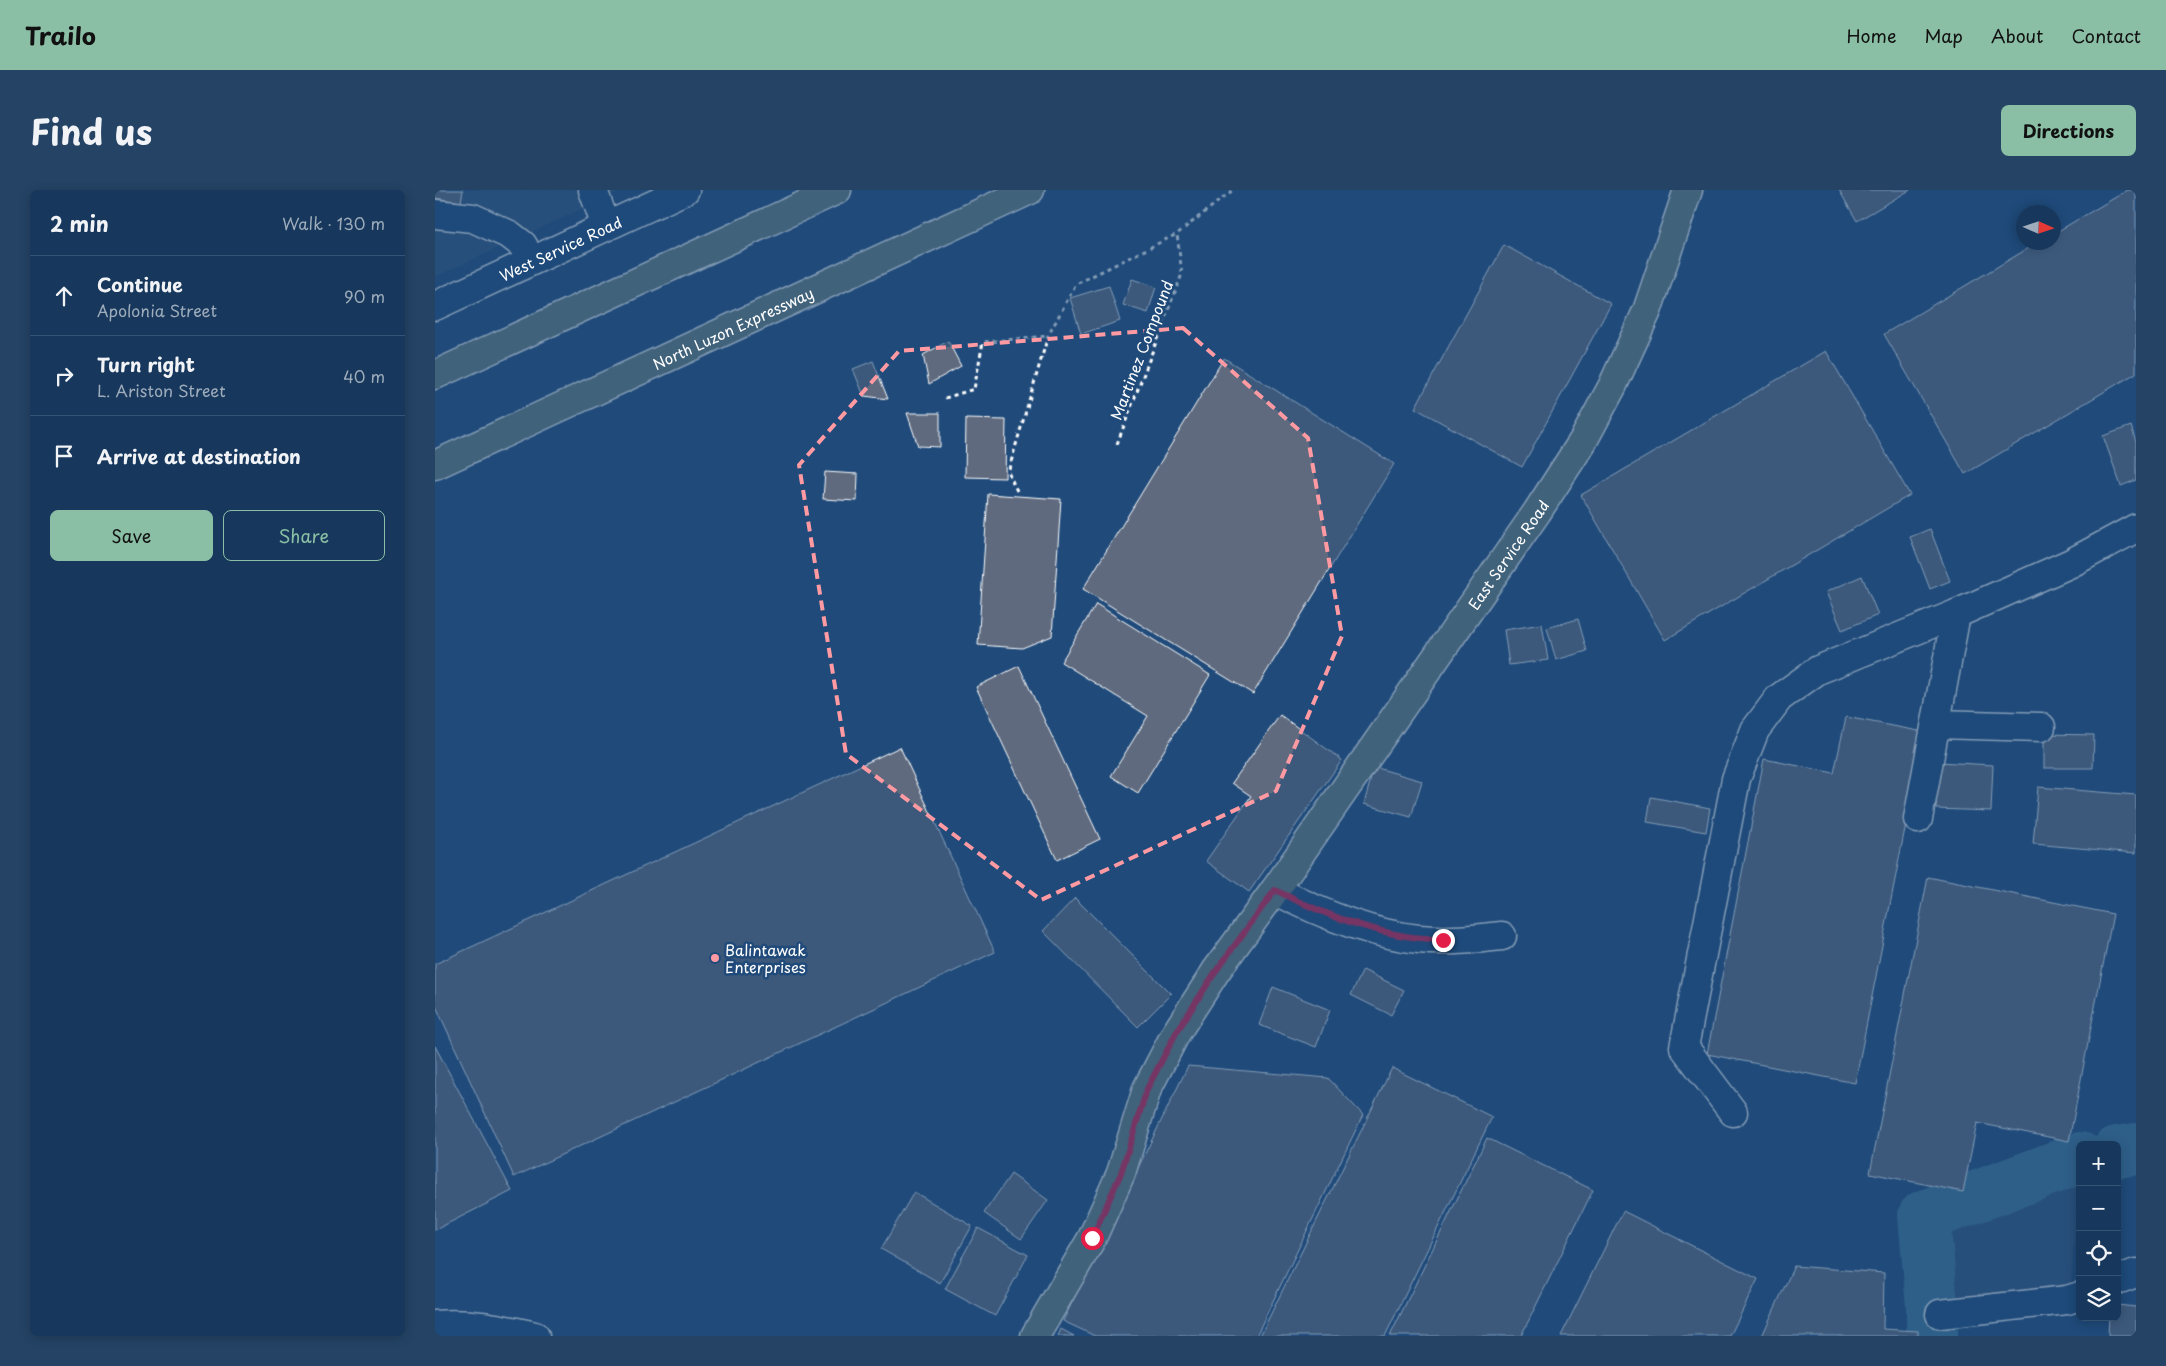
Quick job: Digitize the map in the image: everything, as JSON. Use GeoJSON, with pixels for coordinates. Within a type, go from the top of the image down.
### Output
{"type":"FeatureCollection","features":[{"type":"Feature","properties":{"kind":"main road"},"geometry":{"type":"LineString","coordinates":[[435,375],[837,190]]}},
{"type":"Feature","properties":{"kind":"main road","name":"North Luzon Expressway"},"geometry":{"type":"LineString","coordinates":[[435,465],[1030,190]]}},
{"type":"Feature","properties":{"kind":"main road","name":"East Service Road"},"geometry":{"type":"LineString","coordinates":[[1035,1336],[1092,1238],[1121,1173],[1147,1089],[1176,1033],[1216,971],[1275,890],[1537,512],[1583,441],[1612,387],[1647,311],[1688,190]]}},
{"type":"Feature","properties":{"kind":"street"},"geometry":{"type":"LineString","coordinates":[[593,190],[606,226]]}},
{"type":"Feature","properties":{"kind":"street","name":"West Service Road"},"geometry":{"type":"LineString","coordinates":[[435,306],[685,190]]}},
{"type":"Feature","properties":{"kind":"street"},"geometry":{"type":"LineString","coordinates":[[435,214],[473,218],[510,235],[523,245],[530,262]]}},
{"type":"Feature","properties":{"kind":"street"},"geometry":{"type":"LineString","coordinates":[[1733,1112],[1684,1047],[1736,779],[1755,730],[1779,698],[1818,670],[1956,614],[2071,563],[2136,528]]}},
{"type":"Feature","properties":{"kind":"street"},"geometry":{"type":"LineString","coordinates":[[1918,819],[1956,614]]}},
{"type":"Feature","properties":{"kind":"street"},"geometry":{"type":"LineString","coordinates":[[1936,724],[2041,727]]}},
{"type":"Feature","properties":{"kind":"street"},"geometry":{"type":"LineString","coordinates":[[1275,890],[1306,906],[1359,926],[1418,939],[1471,940],[1502,936]]}},
{"type":"Feature","properties":{"kind":"street"},"geometry":{"type":"LineString","coordinates":[[2121,1279],[2136,1273]]}},
{"type":"Feature","properties":{"kind":"street"},"geometry":{"type":"LineString","coordinates":[[1941,1314],[2067,1300],[2076,1297]]}},
{"type":"Feature","properties":{"kind":"street"},"geometry":{"type":"LineString","coordinates":[[435,1325],[462,1323],[495,1327],[535,1336]]}},
{"type":"Feature","properties":{"kind":"path"},"geometry":{"type":"LineString","coordinates":[[1017,491],[1008,472],[1048,336],[1076,284],[1177,234],[1233,190]]}},
{"type":"Feature","properties":{"kind":"path","name":"Martinez Compound"},"geometry":{"type":"LineString","coordinates":[[1117,444],[1182,274],[1177,234]]}},
{"type":"Feature","properties":{"kind":"path"},"geometry":{"type":"LineString","coordinates":[[945,398],[973,389],[983,342],[1048,336]]}},
{"type":"Feature","properties":{"kind":"highlighted area"},"geometry":{"type":"Polygon","coordinates":[[[1183,328],[1308,438],[1342,636],[1276,791],[1041,900],[846,754],[799,465],[899,351],[1183,328]]]}},
{"type":"Feature","properties":{"kind":"shaded area"},"geometry":{"type":"Polygon","coordinates":[[[435,190],[623,190],[435,277],[435,190]]]}},
{"type":"Feature","properties":{"kind":"shaded area"},"geometry":{"type":"Polygon","coordinates":[[[2076,1167],[2076,1218],[2071,1284],[1941,1304],[1931,1220],[2076,1167]]]}},
{"type":"Feature","properties":{"kind":"building"},"geometry":{"type":"Polygon","coordinates":[[[435,190],[463,190],[461,202],[435,198],[435,190]]]}},
{"type":"Feature","properties":{"kind":"building"},"geometry":{"type":"Polygon","coordinates":[[[1839,190],[1910,190],[1857,221],[1839,190]]]}},
{"type":"Feature","properties":{"kind":"building"},"geometry":{"type":"Polygon","coordinates":[[[2128,190],[2136,190],[2136,373],[1965,474],[1884,334],[2026,250],[2061,250],[2061,229],[2128,190]]]}},
{"type":"Feature","properties":{"kind":"building"},"geometry":{"type":"Polygon","coordinates":[[[1504,245],[1611,304],[1522,467],[1415,408],[1504,245]]]}},
{"type":"Feature","properties":{"kind":"building"},"geometry":{"type":"Polygon","coordinates":[[[1132,279],[1156,287],[1148,313],[1123,305],[1132,279]]]}},
{"type":"Feature","properties":{"kind":"building"},"geometry":{"type":"Polygon","coordinates":[[[1109,286],[1120,321],[1081,334],[1070,298],[1109,286]]]}},
{"type":"Feature","properties":{"kind":"building"},"geometry":{"type":"Polygon","coordinates":[[[948,341],[961,366],[929,384],[923,355],[948,341]]]}},
{"type":"Feature","properties":{"kind":"building"},"geometry":{"type":"Polygon","coordinates":[[[1826,351],[1910,495],[1665,640],[1581,495],[1826,351]]]}},
{"type":"Feature","properties":{"kind":"building"},"geometry":{"type":"Polygon","coordinates":[[[1224,358],[1394,464],[1253,694],[1083,589],[1224,358]]]}},
{"type":"Feature","properties":{"kind":"building"},"geometry":{"type":"Polygon","coordinates":[[[873,361],[888,399],[864,396],[853,369],[873,361]]]}},
{"type":"Feature","properties":{"kind":"building"},"geometry":{"type":"Polygon","coordinates":[[[907,413],[940,413],[940,447],[918,446],[907,413]]]}},
{"type":"Feature","properties":{"kind":"building"},"geometry":{"type":"Polygon","coordinates":[[[966,419],[1006,420],[1005,478],[965,477],[966,419]]]}},
{"type":"Feature","properties":{"kind":"building"},"geometry":{"type":"Polygon","coordinates":[[[2131,426],[2136,442],[2136,480],[2121,486],[2103,436],[2131,426]]]}},
{"type":"Feature","properties":{"kind":"building"},"geometry":{"type":"Polygon","coordinates":[[[825,472],[858,474],[857,501],[823,499],[825,472]]]}},
{"type":"Feature","properties":{"kind":"building"},"geometry":{"type":"Polygon","coordinates":[[[988,494],[1061,499],[1052,636],[1022,648],[978,645],[988,494]]]}},
{"type":"Feature","properties":{"kind":"building"},"geometry":{"type":"Polygon","coordinates":[[[1930,529],[1950,581],[1930,589],[1910,537],[1930,529]]]}},
{"type":"Feature","properties":{"kind":"building"},"geometry":{"type":"Polygon","coordinates":[[[1862,576],[1878,615],[1842,630],[1826,592],[1862,576]]]}},
{"type":"Feature","properties":{"kind":"building"},"geometry":{"type":"Polygon","coordinates":[[[1096,604],[1210,675],[1138,793],[1111,776],[1148,716],[1061,662],[1096,604]]]}},
{"type":"Feature","properties":{"kind":"building"},"geometry":{"type":"Polygon","coordinates":[[[1578,619],[1587,651],[1556,660],[1547,628],[1578,619]]]}},
{"type":"Feature","properties":{"kind":"building"},"geometry":{"type":"Polygon","coordinates":[[[1542,624],[1548,660],[1509,665],[1504,630],[1542,624]]]}},
{"type":"Feature","properties":{"kind":"building"},"geometry":{"type":"Polygon","coordinates":[[[1019,666],[1100,839],[1057,860],[976,687],[1019,666]]]}},
{"type":"Feature","properties":{"kind":"building"},"geometry":{"type":"Polygon","coordinates":[[[1280,715],[1342,760],[1249,892],[1206,861],[1251,796],[1232,783],[1280,715]]]}},
{"type":"Feature","properties":{"kind":"building"},"geometry":{"type":"Polygon","coordinates":[[[1846,717],[1924,732],[1855,1083],[1707,1054],[1764,759],[1834,773],[1846,717]]]}},
{"type":"Feature","properties":{"kind":"building"},"geometry":{"type":"Polygon","coordinates":[[[2044,734],[2094,735],[2093,768],[2044,768],[2044,734]]]}},
{"type":"Feature","properties":{"kind":"building","name":"Balintawak Enterprises"},"geometry":{"type":"Polygon","coordinates":[[[900,747],[995,952],[514,1177],[435,1004],[435,964],[900,747]]]}},
{"type":"Feature","properties":{"kind":"building"},"geometry":{"type":"Polygon","coordinates":[[[1938,762],[1993,765],[1991,811],[1936,809],[1938,762]]]}},
{"type":"Feature","properties":{"kind":"building"},"geometry":{"type":"Polygon","coordinates":[[[1374,767],[1422,781],[1411,817],[1364,804],[1374,767]]]}},
{"type":"Feature","properties":{"kind":"building"},"geometry":{"type":"Polygon","coordinates":[[[2038,787],[2136,795],[2136,853],[2033,844],[2038,787]]]}},
{"type":"Feature","properties":{"kind":"building"},"geometry":{"type":"Polygon","coordinates":[[[1651,797],[1710,808],[1706,832],[1647,822],[1651,797]]]}},
{"type":"Feature","properties":{"kind":"building"},"geometry":{"type":"Polygon","coordinates":[[[1928,877],[2113,914],[2069,1141],[1977,1123],[1963,1192],[1870,1173],[1928,877]]]}},
{"type":"Feature","properties":{"kind":"building"},"geometry":{"type":"Polygon","coordinates":[[[1075,898],[1171,994],[1138,1027],[1043,931],[1075,898]]]}},
{"type":"Feature","properties":{"kind":"building"},"geometry":{"type":"Polygon","coordinates":[[[1363,970],[1404,990],[1391,1015],[1351,995],[1363,970]]]}},
{"type":"Feature","properties":{"kind":"building"},"geometry":{"type":"Polygon","coordinates":[[[1273,987],[1330,1010],[1316,1047],[1259,1025],[1273,987]]]}},
{"type":"Feature","properties":{"kind":"building"},"geometry":{"type":"Polygon","coordinates":[[[435,1046],[512,1191],[435,1230],[435,1046]]]}},
{"type":"Feature","properties":{"kind":"building"},"geometry":{"type":"Polygon","coordinates":[[[1188,1066],[1328,1078],[1363,1115],[1256,1336],[1095,1336],[1063,1321],[1188,1066]]]}},
{"type":"Feature","properties":{"kind":"building"},"geometry":{"type":"Polygon","coordinates":[[[1392,1068],[1492,1117],[1385,1336],[1260,1336],[1392,1068]]]}},
{"type":"Feature","properties":{"kind":"building"},"geometry":{"type":"Polygon","coordinates":[[[1487,1138],[1593,1190],[1521,1336],[1390,1336],[1487,1138]]]}},
{"type":"Feature","properties":{"kind":"building"},"geometry":{"type":"Polygon","coordinates":[[[1011,1174],[1048,1200],[1021,1239],[984,1213],[1011,1174]]]}},
{"type":"Feature","properties":{"kind":"building"},"geometry":{"type":"Polygon","coordinates":[[[914,1192],[972,1226],[940,1283],[881,1249],[914,1192]]]}},
{"type":"Feature","properties":{"kind":"building"},"geometry":{"type":"Polygon","coordinates":[[[1623,1211],[1758,1279],[1730,1336],[1561,1336],[1623,1211]]]}},
{"type":"Feature","properties":{"kind":"building"},"geometry":{"type":"Polygon","coordinates":[[[978,1228],[1028,1255],[995,1316],[945,1289],[978,1228]]]}},
{"type":"Feature","properties":{"kind":"building"},"geometry":{"type":"Polygon","coordinates":[[[1794,1266],[1884,1273],[1883,1329],[1918,1331],[1918,1336],[1762,1336],[1794,1266]]]}},
{"type":"Feature","properties":{"kind":"building"},"geometry":{"type":"Polygon","coordinates":[[[2121,1305],[2136,1307],[2136,1336],[2108,1336],[2109,1321],[2121,1321],[2121,1305]]]}},
{"type":"Feature","properties":{"kind":"building"},"geometry":{"type":"Polygon","coordinates":[[[1061,1329],[1074,1336],[1058,1336],[1061,1329]]]}},
{"type":"Feature","properties":{"kind":"waterway"},"geometry":{"type":"LineString","coordinates":[[2121,1151],[2136,1149]]}},
{"type":"Feature","properties":{"kind":"waterway"},"geometry":{"type":"LineString","coordinates":[[1932,1336],[1932,1306],[1924,1216],[2076,1159]]}},
{"type":"Feature","properties":{"kind":"place","name":"Balintawak Enterprises"},"geometry":{"type":"Point","coordinates":[715,958]}},
{"type":"Feature","properties":{"kind":"route"},"geometry":{"type":"LineString","coordinates":[[1092,1238],[1121,1173],[1147,1089],[1176,1033],[1216,971],[1275,890],[1306,906],[1359,926],[1418,939],[1443,940]]}}]}
